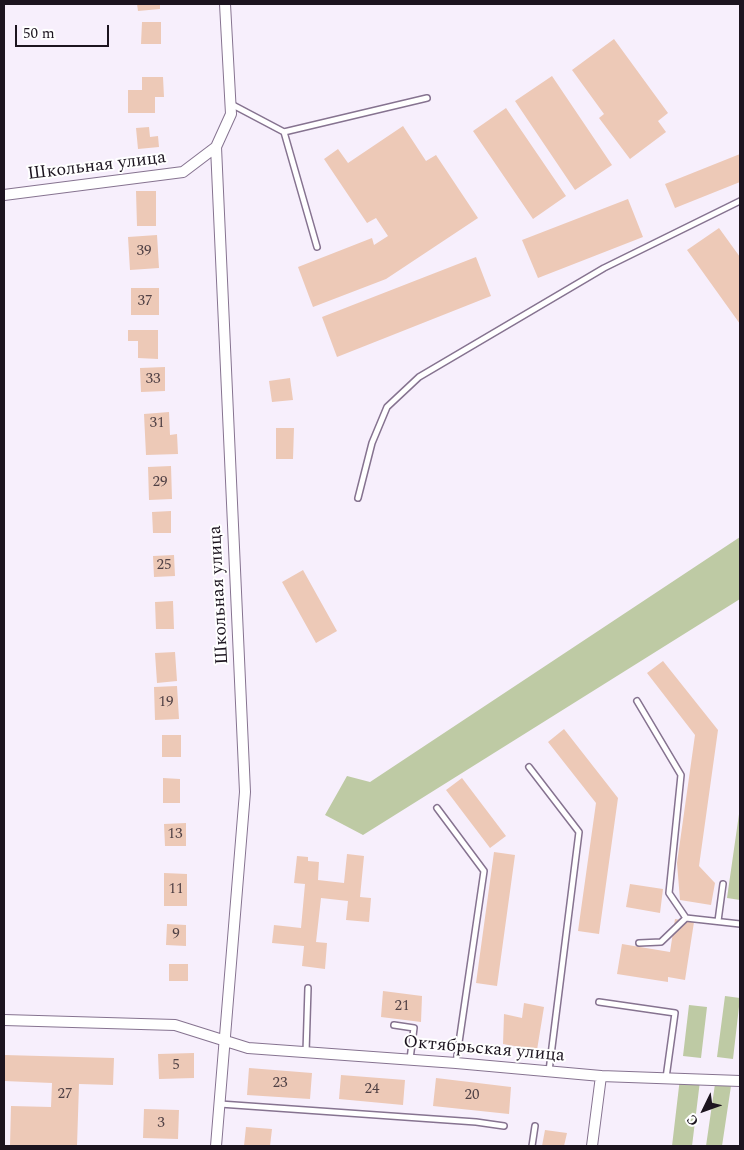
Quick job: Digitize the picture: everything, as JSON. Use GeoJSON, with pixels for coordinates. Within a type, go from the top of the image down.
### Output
{"type":"FeatureCollection","features":[{"type":"Feature","properties":{"kind":"street","name":"Школьная улица"},"geometry":{"type":"LineString","coordinates":[[4,195],[182,172],[216,146],[231,114],[225,4]]}},
{"type":"Feature","properties":{"kind":"street","name":"Школьная улица"},"geometry":{"type":"LineString","coordinates":[[216,146],[245,792],[226,1041]]}},
{"type":"Feature","properties":{"kind":"street","name":"Октябрьская улица"},"geometry":{"type":"LineString","coordinates":[[4,1020],[175,1025],[248,1048],[601,1076],[740,1081]]}},
{"type":"Feature","properties":{"kind":"street"},"geometry":{"type":"LineString","coordinates":[[216,1146],[226,1041]]}},
{"type":"Feature","properties":{"kind":"street"},"geometry":{"type":"LineString","coordinates":[[592,1146],[601,1076]]}},
{"type":"Feature","properties":{"kind":"lane"},"geometry":{"type":"LineString","coordinates":[[231,104],[284,132],[427,98]]}},
{"type":"Feature","properties":{"kind":"lane"},"geometry":{"type":"LineString","coordinates":[[284,132],[317,247]]}},
{"type":"Feature","properties":{"kind":"lane"},"geometry":{"type":"LineString","coordinates":[[358,498],[372,443],[387,407],[418,378],[604,268],[740,201]]}},
{"type":"Feature","properties":{"kind":"lane"},"geometry":{"type":"LineString","coordinates":[[637,701],[681,775],[669,893],[686,918],[740,924]]}},
{"type":"Feature","properties":{"kind":"lane"},"geometry":{"type":"LineString","coordinates":[[529,768],[579,832],[549,1072]]}},
{"type":"Feature","properties":{"kind":"lane"},"geometry":{"type":"LineString","coordinates":[[437,808],[484,871],[456,1063]]}},
{"type":"Feature","properties":{"kind":"lane"},"geometry":{"type":"LineString","coordinates":[[718,922],[723,884]]}},
{"type":"Feature","properties":{"kind":"lane"},"geometry":{"type":"LineString","coordinates":[[639,943],[661,942],[686,918]]}},
{"type":"Feature","properties":{"kind":"lane"},"geometry":{"type":"LineString","coordinates":[[306,1052],[308,988]]}},
{"type":"Feature","properties":{"kind":"lane"},"geometry":{"type":"LineString","coordinates":[[599,1002],[675,1013],[666,1078]]}},
{"type":"Feature","properties":{"kind":"lane"},"geometry":{"type":"LineString","coordinates":[[394,1025],[414,1028],[410,1060]]}},
{"type":"Feature","properties":{"kind":"lane"},"geometry":{"type":"LineString","coordinates":[[220,1104],[466,1121],[504,1126]]}},
{"type":"Feature","properties":{"kind":"lane"},"geometry":{"type":"LineString","coordinates":[[532,1146],[535,1126]]}},
{"type":"Feature","properties":{"kind":"green space"},"geometry":{"type":"Polygon","coordinates":[[[740,537],[740,599],[363,835],[325,815],[347,776],[370,782],[740,537]]]}},
{"type":"Feature","properties":{"kind":"green space"},"geometry":{"type":"Polygon","coordinates":[[[740,807],[740,900],[727,898],[740,807]]]}},
{"type":"Feature","properties":{"kind":"green space"},"geometry":{"type":"Polygon","coordinates":[[[725,996],[740,998],[733,1059],[717,1057],[725,996]]]}},
{"type":"Feature","properties":{"kind":"green space"},"geometry":{"type":"Polygon","coordinates":[[[689,1005],[707,1007],[701,1058],[683,1056],[689,1005]]]}},
{"type":"Feature","properties":{"kind":"green space"},"geometry":{"type":"Polygon","coordinates":[[[680,1078],[700,1081],[692,1146],[672,1146],[680,1078]]]}},
{"type":"Feature","properties":{"kind":"green space"},"geometry":{"type":"Polygon","coordinates":[[[715,1084],[731,1086],[722,1146],[706,1146],[715,1084]]]}},
{"type":"Feature","properties":{"kind":"building"},"geometry":{"type":"Polygon","coordinates":[[[137,4],[160,4],[160,9],[138,11],[137,4]]]}},
{"type":"Feature","properties":{"kind":"building"},"geometry":{"type":"Polygon","coordinates":[[[142,22],[161,22],[161,44],[141,44],[142,22]]]}},
{"type":"Feature","properties":{"kind":"building"},"geometry":{"type":"Polygon","coordinates":[[[614,39],[668,113],[658,121],[666,132],[630,159],[599,118],[604,114],[572,70],[614,39]]]}},
{"type":"Feature","properties":{"kind":"building"},"geometry":{"type":"Polygon","coordinates":[[[552,76],[612,165],[575,190],[515,101],[552,76]]]}},
{"type":"Feature","properties":{"kind":"building"},"geometry":{"type":"Polygon","coordinates":[[[142,77],[163,77],[164,97],[155,97],[155,113],[128,113],[128,90],[142,90],[142,77]]]}},
{"type":"Feature","properties":{"kind":"building"},"geometry":{"type":"Polygon","coordinates":[[[506,108],[566,196],[533,219],[473,131],[506,108]]]}},
{"type":"Feature","properties":{"kind":"building"},"geometry":{"type":"Polygon","coordinates":[[[403,126],[426,161],[436,155],[478,218],[386,279],[313,307],[298,267],[372,238],[374,245],[388,236],[376,218],[367,223],[324,159],[338,149],[348,163],[403,126]]]}},
{"type":"Feature","properties":{"kind":"building"},"geometry":{"type":"Polygon","coordinates":[[[149,127],[150,137],[158,136],[159,147],[138,149],[136,128],[149,127]]]}},
{"type":"Feature","properties":{"kind":"building"},"geometry":{"type":"Polygon","coordinates":[[[740,154],[740,182],[675,208],[665,184],[740,154]]]}},
{"type":"Feature","properties":{"kind":"building"},"geometry":{"type":"Polygon","coordinates":[[[136,191],[156,191],[156,226],[137,226],[136,191]]]}},
{"type":"Feature","properties":{"kind":"building"},"geometry":{"type":"Polygon","coordinates":[[[628,199],[643,237],[538,278],[522,240],[628,199]]]}},
{"type":"Feature","properties":{"kind":"building"},"geometry":{"type":"Polygon","coordinates":[[[719,228],[740,257],[740,324],[687,250],[719,228]]]}},
{"type":"Feature","properties":{"kind":"building"},"geometry":{"type":"Polygon","coordinates":[[[157,235],[159,268],[130,270],[128,237],[157,235]]]}},
{"type":"Feature","properties":{"kind":"building"},"geometry":{"type":"Polygon","coordinates":[[[476,257],[491,296],[337,357],[322,317],[476,257]]]}},
{"type":"Feature","properties":{"kind":"building"},"geometry":{"type":"Polygon","coordinates":[[[131,288],[159,288],[159,315],[131,315],[131,288]]]}},
{"type":"Feature","properties":{"kind":"building"},"geometry":{"type":"Polygon","coordinates":[[[128,330],[158,330],[158,359],[138,358],[138,341],[128,341],[128,330]]]}},
{"type":"Feature","properties":{"kind":"building"},"geometry":{"type":"Polygon","coordinates":[[[165,367],[165,391],[141,392],[140,368],[165,367]]]}},
{"type":"Feature","properties":{"kind":"building"},"geometry":{"type":"Polygon","coordinates":[[[290,378],[293,400],[272,402],[269,381],[290,378]]]}},
{"type":"Feature","properties":{"kind":"building"},"geometry":{"type":"Polygon","coordinates":[[[169,412],[170,435],[177,434],[178,454],[146,455],[144,414],[169,412]]]}},
{"type":"Feature","properties":{"kind":"building"},"geometry":{"type":"Polygon","coordinates":[[[276,428],[294,428],[293,459],[276,459],[276,428]]]}},
{"type":"Feature","properties":{"kind":"building"},"geometry":{"type":"Polygon","coordinates":[[[171,466],[172,499],[149,500],[148,467],[171,466]]]}},
{"type":"Feature","properties":{"kind":"building"},"geometry":{"type":"Polygon","coordinates":[[[171,511],[171,533],[153,533],[152,512],[171,511]]]}},
{"type":"Feature","properties":{"kind":"building"},"geometry":{"type":"Polygon","coordinates":[[[174,555],[175,576],[154,577],[153,556],[174,555]]]}},
{"type":"Feature","properties":{"kind":"building"},"geometry":{"type":"Polygon","coordinates":[[[303,570],[337,631],[316,643],[282,582],[303,570]]]}},
{"type":"Feature","properties":{"kind":"building"},"geometry":{"type":"Polygon","coordinates":[[[173,601],[174,629],[156,629],[155,602],[173,601]]]}},
{"type":"Feature","properties":{"kind":"building"},"geometry":{"type":"Polygon","coordinates":[[[175,652],[177,681],[157,683],[155,653],[175,652]]]}},
{"type":"Feature","properties":{"kind":"building"},"geometry":{"type":"Polygon","coordinates":[[[663,661],[718,730],[699,866],[715,883],[711,905],[680,900],[677,863],[695,735],[647,673],[663,661]]]}},
{"type":"Feature","properties":{"kind":"building"},"geometry":{"type":"Polygon","coordinates":[[[177,686],[179,719],[155,720],[154,687],[177,686]]]}},
{"type":"Feature","properties":{"kind":"building"},"geometry":{"type":"Polygon","coordinates":[[[564,729],[618,798],[599,934],[578,931],[596,803],[548,742],[564,729]]]}},
{"type":"Feature","properties":{"kind":"building"},"geometry":{"type":"Polygon","coordinates":[[[162,735],[181,735],[181,757],[162,757],[162,735]]]}},
{"type":"Feature","properties":{"kind":"building"},"geometry":{"type":"Polygon","coordinates":[[[163,778],[180,779],[180,803],[163,803],[163,778]]]}},
{"type":"Feature","properties":{"kind":"building"},"geometry":{"type":"Polygon","coordinates":[[[462,778],[506,836],[490,848],[446,790],[462,778]]]}},
{"type":"Feature","properties":{"kind":"building"},"geometry":{"type":"Polygon","coordinates":[[[186,823],[186,846],[165,846],[164,824],[186,823]]]}},
{"type":"Feature","properties":{"kind":"building"},"geometry":{"type":"Polygon","coordinates":[[[494,852],[515,855],[497,986],[476,983],[494,852]]]}},
{"type":"Feature","properties":{"kind":"building"},"geometry":{"type":"Polygon","coordinates":[[[347,854],[364,856],[360,897],[371,898],[369,922],[346,920],[348,901],[321,898],[316,942],[327,943],[325,969],[302,966],[304,946],[272,943],[274,925],[301,928],[305,884],[294,883],[297,856],[308,857],[308,861],[319,862],[318,880],[344,883],[347,854]]]}},
{"type":"Feature","properties":{"kind":"building"},"geometry":{"type":"Polygon","coordinates":[[[164,873],[187,874],[187,906],[164,906],[164,873]]]}},
{"type":"Feature","properties":{"kind":"building"},"geometry":{"type":"Polygon","coordinates":[[[630,884],[663,889],[660,913],[626,907],[630,884]]]}},
{"type":"Feature","properties":{"kind":"building"},"geometry":{"type":"Polygon","coordinates":[[[675,919],[694,922],[685,980],[668,977],[668,982],[617,974],[622,944],[670,952],[675,919]]]}},
{"type":"Feature","properties":{"kind":"building"},"geometry":{"type":"Polygon","coordinates":[[[167,924],[186,925],[186,946],[166,945],[167,924]]]}},
{"type":"Feature","properties":{"kind":"building"},"geometry":{"type":"Polygon","coordinates":[[[169,964],[188,964],[188,981],[169,981],[169,964]]]}},
{"type":"Feature","properties":{"kind":"building"},"geometry":{"type":"Polygon","coordinates":[[[383,991],[422,996],[421,1022],[381,1017],[383,991]]]}},
{"type":"Feature","properties":{"kind":"building"},"geometry":{"type":"Polygon","coordinates":[[[524,1003],[544,1007],[537,1050],[503,1044],[504,1014],[522,1018],[524,1003]]]}},
{"type":"Feature","properties":{"kind":"building"},"geometry":{"type":"Polygon","coordinates":[[[194,1053],[194,1078],[159,1079],[158,1054],[194,1053]]]}},
{"type":"Feature","properties":{"kind":"building"},"geometry":{"type":"Polygon","coordinates":[[[4,1055],[114,1058],[113,1085],[79,1084],[77,1146],[10,1146],[11,1106],[51,1107],[52,1083],[4,1081],[4,1055]]]}},
{"type":"Feature","properties":{"kind":"building"},"geometry":{"type":"Polygon","coordinates":[[[249,1068],[312,1073],[310,1099],[247,1095],[249,1068]]]}},
{"type":"Feature","properties":{"kind":"building"},"geometry":{"type":"Polygon","coordinates":[[[341,1075],[405,1080],[403,1105],[339,1099],[341,1075]]]}},
{"type":"Feature","properties":{"kind":"building"},"geometry":{"type":"Polygon","coordinates":[[[436,1078],[511,1087],[509,1114],[433,1106],[436,1078]]]}},
{"type":"Feature","properties":{"kind":"building"},"geometry":{"type":"Polygon","coordinates":[[[144,1109],[179,1110],[178,1139],[143,1138],[144,1109]]]}},
{"type":"Feature","properties":{"kind":"building"},"geometry":{"type":"Polygon","coordinates":[[[246,1127],[272,1129],[270,1146],[244,1146],[246,1127]]]}},
{"type":"Feature","properties":{"kind":"building"},"geometry":{"type":"Polygon","coordinates":[[[545,1130],[567,1133],[564,1146],[542,1146],[545,1130]]]}}]}
